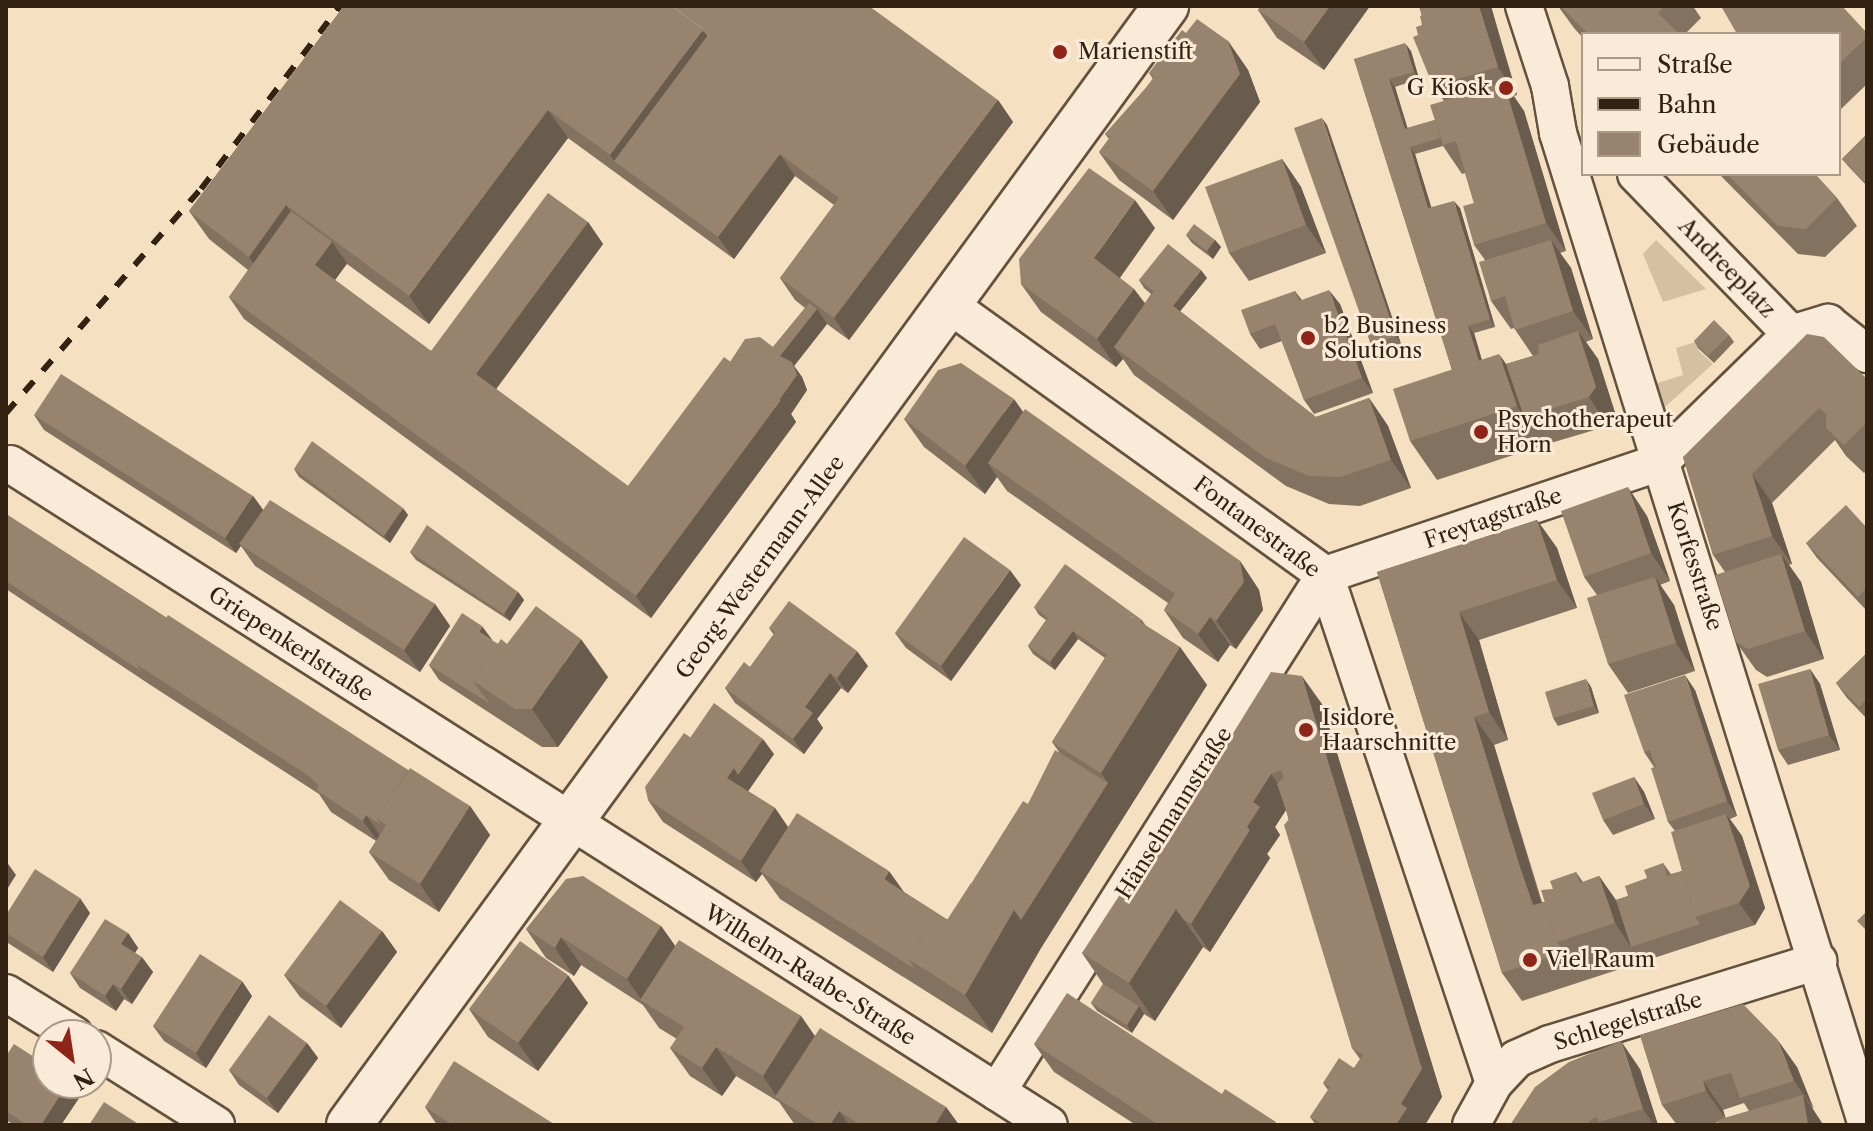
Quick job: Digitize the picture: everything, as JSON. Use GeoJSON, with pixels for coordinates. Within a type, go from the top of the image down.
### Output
{"type":"FeatureCollection","features":[{"type":"Feature","properties":{"kind":"street","name":"Georg-Westermann-Allee"},"geometry":{"type":"LineString","coordinates":[[349,1125],[951,306],[1166,6]]}},
{"type":"Feature","properties":{"kind":"street","name":"Korfesstraße"},"geometry":{"type":"LineString","coordinates":[[1524,6],[1550,86],[1558,133],[1867,1125]]}},
{"type":"Feature","properties":{"kind":"street"},"geometry":{"type":"LineString","coordinates":[[1550,86],[1581,118]]}},
{"type":"Feature","properties":{"kind":"street","name":"Andreeplatz"},"geometry":{"type":"LineString","coordinates":[[1638,176],[1791,334],[1660,462]]}},
{"type":"Feature","properties":{"kind":"street","name":"Fontanestraße"},"geometry":{"type":"LineString","coordinates":[[951,306],[1325,575],[1494,1083]]}},
{"type":"Feature","properties":{"kind":"street"},"geometry":{"type":"LineString","coordinates":[[1791,334],[1828,323],[1867,354]]}},
{"type":"Feature","properties":{"kind":"street","name":"Freytagstraße"},"geometry":{"type":"LineString","coordinates":[[1325,575],[1660,462]]}},
{"type":"Feature","properties":{"kind":"street","name":"Griepenkerlstraße"},"geometry":{"type":"LineString","coordinates":[[10,464],[572,824]]}},
{"type":"Feature","properties":{"kind":"street","name":"Hänselmannstraße"},"geometry":{"type":"LineString","coordinates":[[997,1092],[1325,575]]}},
{"type":"Feature","properties":{"kind":"street","name":"Wilhelm-Raabe-Straße"},"geometry":{"type":"LineString","coordinates":[[572,824],[1049,1125]]}},
{"type":"Feature","properties":{"kind":"street","name":"Schlegelstraße"},"geometry":{"type":"LineString","coordinates":[[1471,1125],[1494,1083],[1516,1059],[1550,1044],[1818,961]]}},
{"type":"Feature","properties":{"kind":"street"},"geometry":{"type":"LineString","coordinates":[[6,993],[48,1019]]}},
{"type":"Feature","properties":{"kind":"street"},"geometry":{"type":"LineString","coordinates":[[112,1059],[216,1125]]}},
{"type":"Feature","properties":{"kind":"shaded area"},"geometry":{"type":"Polygon","coordinates":[[[1656,240],[1706,289],[1663,302],[1643,254],[1656,240]]]}},
{"type":"Feature","properties":{"kind":"shaded area"},"geometry":{"type":"Polygon","coordinates":[[[1709,338],[1698,350],[1713,364],[1656,415],[1645,387],[1683,375],[1676,348],[1709,338]]]}},
{"type":"Feature","properties":{"kind":"building"},"geometry":{"type":"Polygon","coordinates":[[[344,6],[672,6],[703,29],[610,155],[548,110],[409,296],[286,205],[249,257],[189,211],[344,6]]]}},
{"type":"Feature","properties":{"kind":"building"},"geometry":{"type":"Polygon","coordinates":[[[672,6],[869,6],[998,100],[834,318],[780,278],[839,198],[780,154],[718,237],[614,161],[708,35],[672,6]]]}},
{"type":"Feature","properties":{"kind":"building"},"geometry":{"type":"Polygon","coordinates":[[[1261,6],[1330,6],[1304,42],[1258,10],[1261,6]]]}},
{"type":"Feature","properties":{"kind":"building"},"geometry":{"type":"Polygon","coordinates":[[[1419,6],[1455,6],[1422,16],[1419,6]]]}},
{"type":"Feature","properties":{"kind":"building"},"geometry":{"type":"Polygon","coordinates":[[[1455,6],[1479,6],[1498,67],[1433,86],[1413,37],[1418,35],[1416,27],[1422,25],[1420,16],[1455,6]]]}},
{"type":"Feature","properties":{"kind":"building"},"geometry":{"type":"Polygon","coordinates":[[[1560,6],[1665,6],[1658,13],[1677,32],[1586,32],[1560,6]]]}},
{"type":"Feature","properties":{"kind":"building"},"geometry":{"type":"Polygon","coordinates":[[[1721,6],[1842,6],[1867,33],[1867,37],[1841,62],[1841,32],[1736,32],[1721,6]]]}},
{"type":"Feature","properties":{"kind":"building"},"geometry":{"type":"Polygon","coordinates":[[[1197,19],[1228,41],[1240,74],[1153,191],[1099,152],[1110,137],[1105,134],[1154,77],[1149,73],[1163,54],[1168,58],[1173,51],[1168,48],[1182,30],[1186,33],[1197,19]]]}},
{"type":"Feature","properties":{"kind":"building"},"geometry":{"type":"Polygon","coordinates":[[[1405,43],[1414,72],[1389,79],[1405,129],[1435,120],[1440,138],[1410,147],[1428,208],[1454,201],[1490,319],[1468,326],[1479,361],[1452,370],[1354,59],[1405,43]]]}},
{"type":"Feature","properties":{"kind":"building"},"geometry":{"type":"Polygon","coordinates":[[[1504,83],[1546,223],[1474,245],[1463,206],[1474,203],[1456,141],[1443,145],[1430,105],[1504,83]]]}},
{"type":"Feature","properties":{"kind":"building"},"geometry":{"type":"Polygon","coordinates":[[[1322,118],[1396,336],[1371,345],[1294,128],[1322,118]]]}},
{"type":"Feature","properties":{"kind":"building"},"geometry":{"type":"Polygon","coordinates":[[[1867,134],[1867,184],[1842,159],[1867,134]]]}},
{"type":"Feature","properties":{"kind":"building"},"geometry":{"type":"Polygon","coordinates":[[[1282,159],[1306,225],[1229,253],[1205,187],[1282,159]]]}},
{"type":"Feature","properties":{"kind":"building"},"geometry":{"type":"Polygon","coordinates":[[[1089,168],[1135,200],[1094,258],[1134,289],[1097,339],[1021,284],[1019,259],[1089,168]]]}},
{"type":"Feature","properties":{"kind":"building"},"geometry":{"type":"Polygon","coordinates":[[[1729,176],[1817,176],[1837,198],[1806,229],[1778,226],[1729,176]]]}},
{"type":"Feature","properties":{"kind":"building"},"geometry":{"type":"Polygon","coordinates":[[[548,193],[588,222],[476,374],[628,486],[724,357],[781,400],[636,596],[229,297],[291,211],[332,242],[315,265],[431,351],[548,193]]]}},
{"type":"Feature","properties":{"kind":"building"},"geometry":{"type":"Polygon","coordinates":[[[1194,224],[1215,240],[1207,251],[1186,235],[1194,224]]]}},
{"type":"Feature","properties":{"kind":"building"},"geometry":{"type":"Polygon","coordinates":[[[1551,240],[1573,311],[1515,330],[1505,296],[1491,301],[1479,262],[1551,240]]]}},
{"type":"Feature","properties":{"kind":"building"},"geometry":{"type":"Polygon","coordinates":[[[1168,244],[1201,270],[1173,306],[1139,280],[1168,244]]]}},
{"type":"Feature","properties":{"kind":"building"},"geometry":{"type":"Polygon","coordinates":[[[1329,290],[1362,378],[1304,400],[1275,324],[1250,334],[1241,310],[1295,291],[1299,301],[1329,290]]]}},
{"type":"Feature","properties":{"kind":"building"},"geometry":{"type":"Polygon","coordinates":[[[1154,291],[1316,417],[1369,398],[1391,460],[1340,477],[1309,476],[1266,458],[1114,347],[1154,291]]]}},
{"type":"Feature","properties":{"kind":"building"},"geometry":{"type":"Polygon","coordinates":[[[809,303],[817,309],[780,356],[792,362],[797,375],[780,399],[730,362],[745,339],[760,337],[773,347],[809,303]]]}},
{"type":"Feature","properties":{"kind":"building"},"geometry":{"type":"Polygon","coordinates":[[[1714,320],[1729,335],[1708,356],[1694,341],[1714,320]]]}},
{"type":"Feature","properties":{"kind":"building"},"geometry":{"type":"Polygon","coordinates":[[[1578,331],[1596,387],[1589,397],[1524,417],[1506,364],[1539,354],[1538,345],[1578,331]]]}},
{"type":"Feature","properties":{"kind":"building"},"geometry":{"type":"Polygon","coordinates":[[[1807,334],[1824,337],[1867,379],[1867,422],[1844,445],[1826,428],[1826,414],[1819,408],[1752,474],[1772,536],[1713,555],[1683,457],[1807,334]]]}},
{"type":"Feature","properties":{"kind":"building"},"geometry":{"type":"Polygon","coordinates":[[[1499,354],[1517,406],[1410,441],[1393,389],[1499,354]]]}},
{"type":"Feature","properties":{"kind":"building"},"geometry":{"type":"Polygon","coordinates":[[[961,363],[1014,399],[965,466],[904,419],[938,370],[961,363]]]}},
{"type":"Feature","properties":{"kind":"building"},"geometry":{"type":"Polygon","coordinates":[[[61,374],[253,496],[225,538],[34,415],[61,374]]]}},
{"type":"Feature","properties":{"kind":"building"},"geometry":{"type":"Polygon","coordinates":[[[1025,409],[1240,561],[1244,582],[1216,621],[1210,617],[1198,634],[1164,610],[1175,594],[988,463],[1025,409]]]}},
{"type":"Feature","properties":{"kind":"building"},"geometry":{"type":"Polygon","coordinates":[[[312,441],[403,508],[384,536],[294,469],[312,441]]]}},
{"type":"Feature","properties":{"kind":"building"},"geometry":{"type":"Polygon","coordinates":[[[1628,487],[1651,553],[1584,577],[1561,511],[1628,487]]]}},
{"type":"Feature","properties":{"kind":"building"},"geometry":{"type":"Polygon","coordinates":[[[270,500],[435,604],[404,650],[239,544],[270,500]]]}},
{"type":"Feature","properties":{"kind":"building"},"geometry":{"type":"Polygon","coordinates":[[[1846,505],[1867,528],[1867,587],[1858,597],[1806,543],[1846,505]]]}},
{"type":"Feature","properties":{"kind":"building"},"geometry":{"type":"Polygon","coordinates":[[[6,514],[167,618],[136,664],[141,671],[6,581],[6,514]]]}},
{"type":"Feature","properties":{"kind":"building"},"geometry":{"type":"Polygon","coordinates":[[[1537,520],[1557,580],[1459,612],[1489,712],[1474,717],[1519,864],[1533,905],[1545,902],[1557,942],[1564,952],[1502,973],[1377,572],[1537,520]]]}},
{"type":"Feature","properties":{"kind":"building"},"geometry":{"type":"Polygon","coordinates":[[[427,525],[518,592],[504,614],[410,552],[427,525]]]}},
{"type":"Feature","properties":{"kind":"building"},"geometry":{"type":"Polygon","coordinates":[[[964,537],[1010,570],[941,666],[895,633],[964,537]]]}},
{"type":"Feature","properties":{"kind":"building"},"geometry":{"type":"Polygon","coordinates":[[[1781,554],[1805,631],[1748,649],[1736,642],[1715,575],[1781,554]]]}},
{"type":"Feature","properties":{"kind":"building"},"geometry":{"type":"Polygon","coordinates":[[[1065,564],[1142,620],[1140,622],[1131,616],[1107,655],[1073,631],[1050,662],[1028,646],[1048,618],[1034,607],[1065,564]]]}},
{"type":"Feature","properties":{"kind":"building"},"geometry":{"type":"Polygon","coordinates":[[[1655,577],[1676,643],[1608,664],[1587,598],[1655,577]]]}},
{"type":"Feature","properties":{"kind":"building"},"geometry":{"type":"Polygon","coordinates":[[[789,601],[857,651],[837,678],[830,673],[805,707],[813,713],[793,739],[725,688],[744,662],[750,667],[775,632],[769,628],[789,601]]]}},
{"type":"Feature","properties":{"kind":"building"},"geometry":{"type":"Polygon","coordinates":[[[536,606],[581,639],[532,709],[515,709],[473,681],[501,639],[507,644],[536,606]]]}},
{"type":"Feature","properties":{"kind":"building"},"geometry":{"type":"Polygon","coordinates":[[[462,613],[482,626],[479,632],[498,644],[473,681],[490,704],[429,665],[462,613]]]}},
{"type":"Feature","properties":{"kind":"building"},"geometry":{"type":"Polygon","coordinates":[[[168,615],[408,770],[377,819],[381,825],[366,815],[363,821],[316,790],[319,786],[309,776],[136,664],[168,615]]]}},
{"type":"Feature","properties":{"kind":"building"},"geometry":{"type":"Polygon","coordinates":[[[1131,616],[1180,647],[1101,773],[1052,742],[1131,616]]]}},
{"type":"Feature","properties":{"kind":"building"},"geometry":{"type":"Polygon","coordinates":[[[1867,653],[1867,699],[1859,707],[1836,683],[1867,653]]]}},
{"type":"Feature","properties":{"kind":"building"},"geometry":{"type":"Polygon","coordinates":[[[1810,669],[1829,735],[1778,750],[1758,684],[1810,669]]]}},
{"type":"Feature","properties":{"kind":"building"},"geometry":{"type":"Polygon","coordinates":[[[1271,672],[1302,676],[1422,1069],[1401,1104],[1407,1108],[1396,1125],[1319,1125],[1310,1117],[1330,1087],[1323,1083],[1339,1058],[1354,1068],[1363,1055],[1352,1048],[1284,825],[1289,819],[1277,784],[1284,777],[1281,770],[1271,774],[1253,802],[1260,807],[1247,827],[1250,830],[1191,924],[1176,909],[1139,885],[1271,672]]]}},
{"type":"Feature","properties":{"kind":"building"},"geometry":{"type":"Polygon","coordinates":[[[1685,675],[1727,801],[1668,822],[1651,768],[1656,767],[1650,750],[1644,752],[1624,695],[1685,675]]]}},
{"type":"Feature","properties":{"kind":"building"},"geometry":{"type":"Polygon","coordinates":[[[1586,679],[1594,706],[1553,718],[1545,692],[1586,679]]]}},
{"type":"Feature","properties":{"kind":"building"},"geometry":{"type":"Polygon","coordinates":[[[714,703],[763,739],[738,775],[734,768],[690,738],[714,703]]]}},
{"type":"Feature","properties":{"kind":"building"},"geometry":{"type":"Polygon","coordinates":[[[684,733],[734,768],[727,778],[775,808],[741,861],[648,800],[645,787],[684,733]]]}},
{"type":"Feature","properties":{"kind":"building"},"geometry":{"type":"Polygon","coordinates":[[[1055,750],[1108,783],[1021,920],[1014,910],[971,883],[1023,801],[1028,804],[1055,750]]]}},
{"type":"Feature","properties":{"kind":"building"},"geometry":{"type":"Polygon","coordinates":[[[410,768],[470,806],[420,884],[369,852],[386,825],[377,819],[410,768]]]}},
{"type":"Feature","properties":{"kind":"building"},"geometry":{"type":"Polygon","coordinates":[[[1634,777],[1644,804],[1603,820],[1592,793],[1634,777]]]}},
{"type":"Feature","properties":{"kind":"building"},"geometry":{"type":"Polygon","coordinates":[[[797,813],[889,871],[884,879],[947,920],[937,914],[908,959],[915,969],[760,871],[797,813]]]}},
{"type":"Feature","properties":{"kind":"building"},"geometry":{"type":"Polygon","coordinates":[[[1726,814],[1750,886],[1739,903],[1695,917],[1671,832],[1726,814]]]}},
{"type":"Feature","properties":{"kind":"building"},"geometry":{"type":"Polygon","coordinates":[[[1663,863],[1667,876],[1682,871],[1695,917],[1700,924],[1631,947],[1616,900],[1628,896],[1625,886],[1647,878],[1644,870],[1663,863]]]}},
{"type":"Feature","properties":{"kind":"building"},"geometry":{"type":"Polygon","coordinates":[[[35,869],[80,898],[43,957],[6,933],[6,915],[35,869]]]}},
{"type":"Feature","properties":{"kind":"building"},"geometry":{"type":"Polygon","coordinates":[[[1576,872],[1580,883],[1599,876],[1615,923],[1557,942],[1541,890],[1553,889],[1550,881],[1576,872]]]}},
{"type":"Feature","properties":{"kind":"building"},"geometry":{"type":"Polygon","coordinates":[[[583,876],[661,926],[627,979],[561,937],[555,948],[526,929],[566,879],[583,876]]]}},
{"type":"Feature","properties":{"kind":"building"},"geometry":{"type":"Polygon","coordinates":[[[1130,879],[1176,909],[1129,983],[1082,953],[1130,879]]]}},
{"type":"Feature","properties":{"kind":"building"},"geometry":{"type":"Polygon","coordinates":[[[971,883],[1014,910],[965,995],[908,959],[937,914],[947,920],[971,883]]]}},
{"type":"Feature","properties":{"kind":"building"},"geometry":{"type":"Polygon","coordinates":[[[340,900],[382,931],[326,1006],[284,975],[340,900]]]}},
{"type":"Feature","properties":{"kind":"building"},"geometry":{"type":"Polygon","coordinates":[[[1867,911],[1867,931],[1857,921],[1867,911]]]}},
{"type":"Feature","properties":{"kind":"building"},"geometry":{"type":"Polygon","coordinates":[[[105,919],[128,933],[121,944],[142,957],[121,989],[113,984],[105,996],[70,973],[105,919]]]}},
{"type":"Feature","properties":{"kind":"building"},"geometry":{"type":"Polygon","coordinates":[[[679,940],[801,1016],[763,1076],[716,1047],[702,1068],[670,1048],[684,1027],[640,1000],[679,940]]]}},
{"type":"Feature","properties":{"kind":"building"},"geometry":{"type":"Polygon","coordinates":[[[520,941],[568,975],[518,1043],[469,1009],[520,941]]]}},
{"type":"Feature","properties":{"kind":"building"},"geometry":{"type":"Polygon","coordinates":[[[200,954],[242,981],[196,1053],[153,1026],[200,954]]]}},
{"type":"Feature","properties":{"kind":"building"},"geometry":{"type":"Polygon","coordinates":[[[1103,984],[1139,1006],[1127,1025],[1091,1003],[1103,984]]]}},
{"type":"Feature","properties":{"kind":"building"},"geometry":{"type":"Polygon","coordinates":[[[1067,993],[1222,1094],[1225,1089],[1276,1122],[1274,1125],[1159,1125],[1034,1044],[1067,993]]]}},
{"type":"Feature","properties":{"kind":"building"},"geometry":{"type":"Polygon","coordinates":[[[1743,1004],[1777,1039],[1794,1081],[1740,1098],[1731,1073],[1703,1081],[1706,1091],[1662,1105],[1640,1035],[1743,1004]]]}},
{"type":"Feature","properties":{"kind":"building"},"geometry":{"type":"Polygon","coordinates":[[[269,1015],[307,1043],[267,1098],[229,1070],[269,1015]]]}},
{"type":"Feature","properties":{"kind":"building"},"geometry":{"type":"Polygon","coordinates":[[[820,1028],[946,1107],[935,1125],[861,1125],[839,1111],[830,1125],[819,1125],[775,1097],[820,1028]]]}},
{"type":"Feature","properties":{"kind":"building"},"geometry":{"type":"Polygon","coordinates":[[[1621,1041],[1643,1109],[1599,1122],[1596,1117],[1584,1125],[1510,1125],[1535,1087],[1569,1062],[1621,1041]]]}},
{"type":"Feature","properties":{"kind":"building"},"geometry":{"type":"Polygon","coordinates":[[[14,1044],[32,1056],[32,1099],[58,1099],[41,1125],[27,1125],[6,1111],[6,1056],[14,1044]]]}},
{"type":"Feature","properties":{"kind":"building"},"geometry":{"type":"Polygon","coordinates":[[[454,1061],[554,1124],[453,1125],[425,1107],[454,1061]]]}},
{"type":"Feature","properties":{"kind":"building"},"geometry":{"type":"Polygon","coordinates":[[[1803,1095],[1808,1125],[1719,1125],[1718,1120],[1803,1095]]]}},
{"type":"Feature","properties":{"kind":"building"},"geometry":{"type":"Polygon","coordinates":[[[104,1102],[140,1125],[89,1125],[104,1102]]]}},
{"type":"Feature","properties":{"kind":"railway"},"geometry":{"type":"LineString","coordinates":[[6,413],[201,189],[340,6]]}},
{"type":"Feature","properties":{"kind":"place","name":"Marienstift"},"geometry":{"type":"Point","coordinates":[1060,52]}},
{"type":"Feature","properties":{"kind":"place","name":"G Kiosk"},"geometry":{"type":"Point","coordinates":[1506,88]}},
{"type":"Feature","properties":{"kind":"place","name":"b2 Business Solutions"},"geometry":{"type":"Point","coordinates":[1308,338]}},
{"type":"Feature","properties":{"kind":"place","name":"Psychotherapeut Horn"},"geometry":{"type":"Point","coordinates":[1481,432]}},
{"type":"Feature","properties":{"kind":"place","name":"Isidore Haarschnitte"},"geometry":{"type":"Point","coordinates":[1306,730]}},
{"type":"Feature","properties":{"kind":"place","name":"Viel Raum"},"geometry":{"type":"Point","coordinates":[1530,960]}}]}
